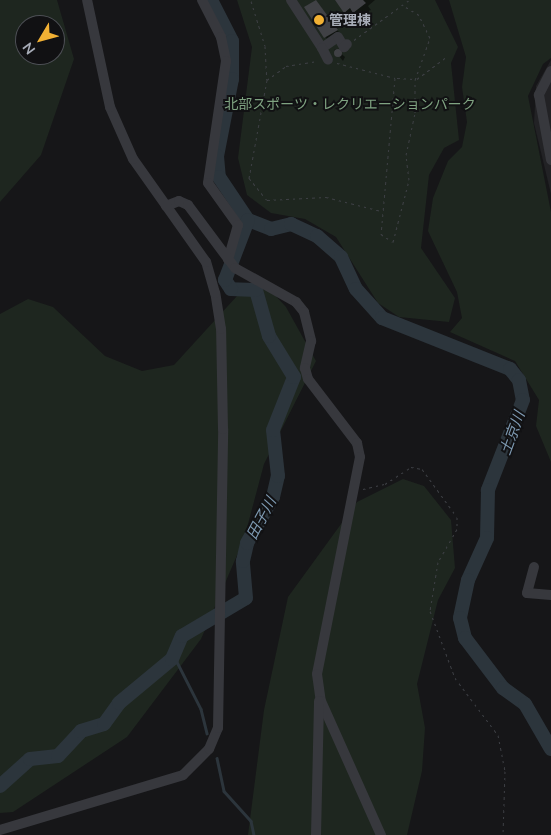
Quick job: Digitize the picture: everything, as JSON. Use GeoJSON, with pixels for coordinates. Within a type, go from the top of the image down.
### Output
{"type":"FeatureCollection","features":[{"type":"Feature","properties":{"kind":"street"},"geometry":{"type":"LineString","coordinates":[[0,830],[156,786],[196,766],[218,728],[221,630],[221,329],[206,262],[133,159],[110,107],[87,0]]}},
{"type":"Feature","properties":{"kind":"street"},"geometry":{"type":"LineString","coordinates":[[202,0],[221,38],[226,61],[208,183],[238,225],[231,263]]}},
{"type":"Feature","properties":{"kind":"street"},"geometry":{"type":"LineString","coordinates":[[291,0],[328,60]]}},
{"type":"Feature","properties":{"kind":"street"},"geometry":{"type":"LineString","coordinates":[[322,48],[338,37],[344,47],[347,44]]}},
{"type":"Feature","properties":{"kind":"street"},"geometry":{"type":"LineString","coordinates":[[551,71],[542,83],[539,102],[551,160]]}},
{"type":"Feature","properties":{"kind":"street"},"geometry":{"type":"LineString","coordinates":[[166,206],[179,201],[188,205],[231,263],[288,297],[304,312],[311,341],[306,373],[357,443],[360,457],[318,665],[316,835]]}},
{"type":"Feature","properties":{"kind":"street"},"geometry":{"type":"LineString","coordinates":[[534,567],[526,593],[551,595]]}},
{"type":"Feature","properties":{"kind":"street"},"geometry":{"type":"LineString","coordinates":[[319,688],[381,835]]}},
{"type":"Feature","properties":{"kind":"path"},"geometry":{"type":"LineString","coordinates":[[347,44],[404,6],[409,0]]}},
{"type":"Feature","properties":{"kind":"path"},"geometry":{"type":"LineString","coordinates":[[251,1],[265,46],[267,80],[249,178],[267,200],[326,197],[382,211]]}},
{"type":"Feature","properties":{"kind":"path"},"geometry":{"type":"LineString","coordinates":[[396,78],[381,234],[393,242],[409,180],[406,155],[415,113],[415,80],[425,62],[429,29],[419,15],[404,6]]}},
{"type":"Feature","properties":{"kind":"path"},"geometry":{"type":"LineString","coordinates":[[415,80],[446,57]]}},
{"type":"Feature","properties":{"kind":"path"},"geometry":{"type":"LineString","coordinates":[[267,80],[286,66],[328,60],[396,78],[410,76],[415,80]]}},
{"type":"Feature","properties":{"kind":"path"},"geometry":{"type":"LineString","coordinates":[[353,490],[385,484],[411,467],[422,469],[457,517],[457,529],[438,562],[429,594],[430,611],[455,678],[498,735],[505,771],[502,835]]}},
{"type":"Feature","properties":{"kind":"shaded area"},"geometry":{"type":"Polygon","coordinates":[[[551,60],[551,194],[534,123],[536,86],[551,60]]]}},
{"type":"Feature","properties":{"kind":"green space"},"geometry":{"type":"Polygon","coordinates":[[[0,0],[57,0],[61,15],[15,15],[15,65],[65,65],[65,28],[74,59],[41,155],[0,202],[0,0]]]}},
{"type":"Feature","properties":{"kind":"green space","name":"北部スポーツ・レクリエーションパーク"},"geometry":{"type":"Polygon","coordinates":[[[237,0],[435,0],[458,47],[451,63],[459,140],[444,148],[429,175],[421,248],[455,298],[449,322],[399,317],[378,303],[336,237],[305,219],[271,213],[247,195],[238,158],[252,47],[237,0]]]}},
{"type":"Feature","properties":{"kind":"green space"},"geometry":{"type":"Polygon","coordinates":[[[449,0],[551,0],[551,58],[543,64],[528,96],[551,212],[551,462],[536,426],[539,400],[515,361],[450,332],[462,318],[457,292],[428,231],[433,198],[448,161],[462,147],[467,122],[462,87],[466,57],[449,0]]]}},
{"type":"Feature","properties":{"kind":"green space"},"geometry":{"type":"Polygon","coordinates":[[[259,278],[286,307],[316,361],[264,464],[244,539],[201,639],[127,737],[13,812],[0,813],[0,314],[28,299],[53,307],[105,356],[142,371],[174,365],[237,296],[259,278]]]}},
{"type":"Feature","properties":{"kind":"green space"},"geometry":{"type":"Polygon","coordinates":[[[403,479],[424,486],[451,520],[455,568],[438,600],[417,684],[425,728],[422,771],[407,835],[248,835],[264,710],[288,597],[357,502],[403,479]]]}},
{"type":"Feature","properties":{"kind":"building","name":"管理棟"},"geometry":{"type":"Polygon","coordinates":[[[316,0],[338,30],[324,38],[304,7],[316,0]]]}},
{"type":"Feature","properties":{"kind":"building"},"geometry":{"type":"Polygon","coordinates":[[[335,0],[363,0],[366,3],[353,13],[350,8],[344,13],[335,0]]]}},
{"type":"Feature","properties":{"kind":"building"},"geometry":{"type":"Polygon","coordinates":[[[338,49],[342,53],[338,57],[334,53],[338,49]]]}},
{"type":"Feature","properties":{"kind":"waterway","name":"田子川"},"geometry":{"type":"LineString","coordinates":[[211,0],[232,41],[232,79],[217,156],[219,177],[248,220]]}},
{"type":"Feature","properties":{"kind":"waterway","name":"土京川"},"geometry":{"type":"LineString","coordinates":[[248,220],[271,229],[291,224],[317,236],[341,257],[356,289],[382,318],[510,369],[519,380],[523,400],[488,490],[487,538],[468,580],[460,618],[465,638],[503,688],[525,704],[551,749]]}},
{"type":"Feature","properties":{"kind":"waterway","name":"田子川"},"geometry":{"type":"LineString","coordinates":[[0,786],[30,759],[58,756],[81,731],[104,724],[119,703],[172,659],[182,636],[246,598],[243,561],[247,543],[273,497],[278,476],[273,430],[294,377],[269,336],[256,290],[231,289],[225,280],[248,220]]}},
{"type":"Feature","properties":{"kind":"waterway"},"geometry":{"type":"LineString","coordinates":[[174,656],[201,709],[207,733]]}},
{"type":"Feature","properties":{"kind":"waterway"},"geometry":{"type":"LineString","coordinates":[[217,758],[224,791],[251,821],[254,835]]}},
{"type":"Feature","properties":{"kind":"place","name":"管理棟"},"geometry":{"type":"Point","coordinates":[319,20]}}]}
